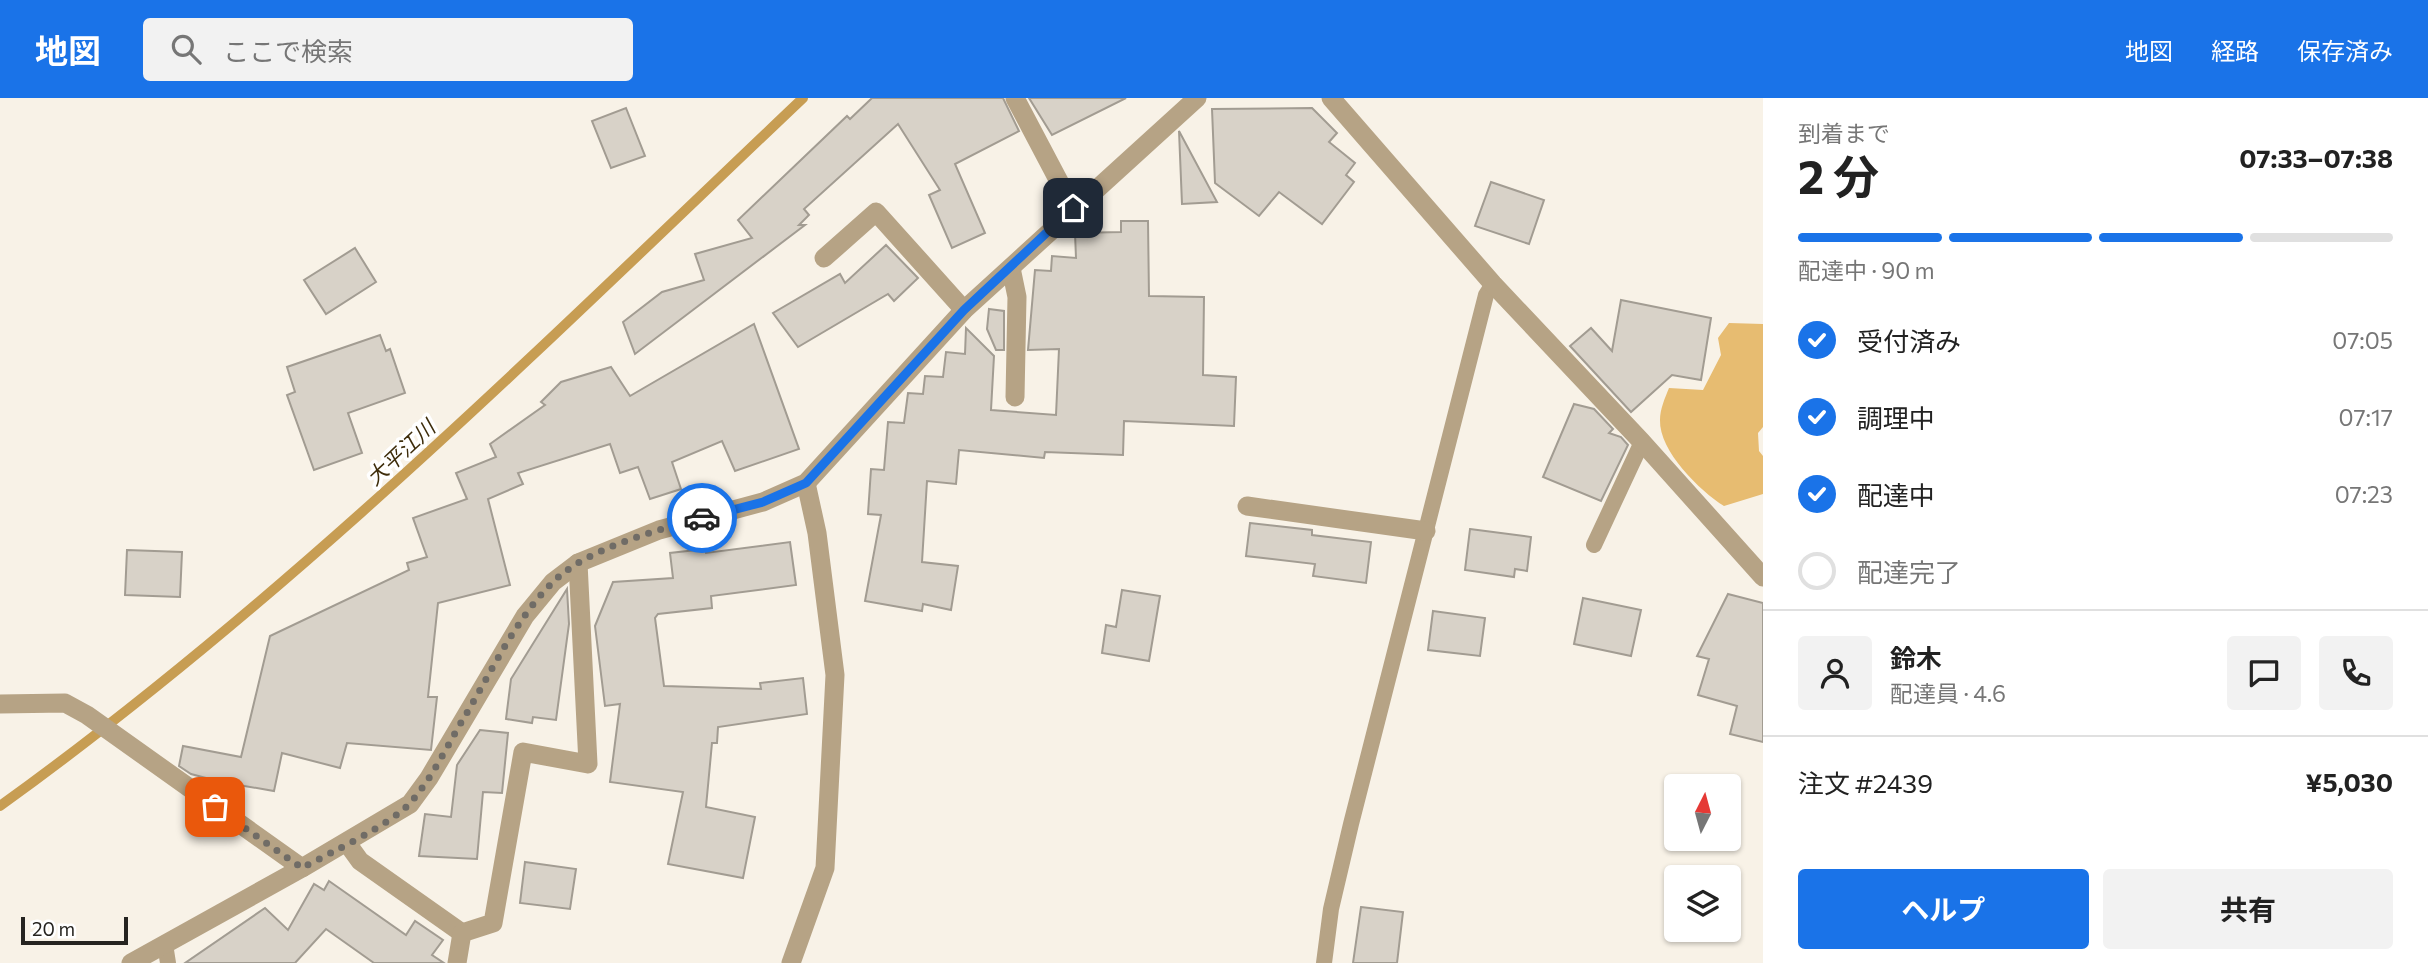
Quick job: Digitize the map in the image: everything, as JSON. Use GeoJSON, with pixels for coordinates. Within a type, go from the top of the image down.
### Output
{"type":"FeatureCollection","features":[{"type":"Feature","properties":{"kind":"street"},"geometry":{"type":"LineString","coordinates":[[1015,98],[1073,208]]}},
{"type":"Feature","properties":{"kind":"street"},"geometry":{"type":"LineString","coordinates":[[131,963],[167,954],[302,868],[410,804],[429,778],[524,616],[552,582],[579,563],[659,530],[763,502],[806,483],[964,310],[1197,98]]}},
{"type":"Feature","properties":{"kind":"street"},"geometry":{"type":"LineString","coordinates":[[1331,98],[1493,284],[1642,442],[1763,577]]}},
{"type":"Feature","properties":{"kind":"street"},"geometry":{"type":"LineString","coordinates":[[824,258],[876,212],[964,310]]}},
{"type":"Feature","properties":{"kind":"street"},"geometry":{"type":"LineString","coordinates":[[1012,268],[1017,297],[1015,397]]}},
{"type":"Feature","properties":{"kind":"street"},"geometry":{"type":"LineString","coordinates":[[791,963],[825,868],[835,674],[817,533],[806,483]]}},
{"type":"Feature","properties":{"kind":"street"},"geometry":{"type":"LineString","coordinates":[[1247,506],[1426,531]]}},
{"type":"Feature","properties":{"kind":"street"},"geometry":{"type":"LineString","coordinates":[[462,933],[493,923],[523,752],[588,764],[579,563]]}},
{"type":"Feature","properties":{"kind":"street"},"geometry":{"type":"LineString","coordinates":[[0,704],[65,703],[87,715],[302,868]]}},
{"type":"Feature","properties":{"kind":"street"},"geometry":{"type":"LineString","coordinates":[[346,843],[360,861],[462,933]]}},
{"type":"Feature","properties":{"kind":"street"},"geometry":{"type":"LineString","coordinates":[[457,963],[462,933]]}},
{"type":"Feature","properties":{"kind":"lane"},"geometry":{"type":"LineString","coordinates":[[1324,963],[1331,909],[1351,824],[1486,295],[1493,284]]}},
{"type":"Feature","properties":{"kind":"lane"},"geometry":{"type":"LineString","coordinates":[[1594,545],[1642,442]]}},
{"type":"Feature","properties":{"kind":"shaded area"},"geometry":{"type":"Polygon","coordinates":[[[1729,323],[1763,324],[1763,427],[1758,433],[1759,451],[1763,456],[1763,494],[1724,506],[1704,491],[1673,457],[1661,432],[1660,420],[1669,388],[1703,390],[1721,355],[1718,338],[1729,323]]]}},
{"type":"Feature","properties":{"kind":"building"},"geometry":{"type":"Polygon","coordinates":[[[872,98],[1003,98],[1019,131],[955,164],[985,233],[952,248],[929,195],[940,190],[898,124],[804,209],[809,215],[799,225],[805,225],[635,354],[623,322],[662,292],[704,280],[695,254],[752,238],[738,220],[847,116],[850,119],[872,98]]]}},
{"type":"Feature","properties":{"kind":"building"},"geometry":{"type":"Polygon","coordinates":[[[1029,98],[1126,98],[1052,135],[1029,98]]]}},
{"type":"Feature","properties":{"kind":"building"},"geometry":{"type":"Polygon","coordinates":[[[626,108],[645,156],[611,168],[592,121],[626,108]]]}},
{"type":"Feature","properties":{"kind":"building"},"geometry":{"type":"Polygon","coordinates":[[[1312,108],[1337,133],[1329,142],[1355,163],[1346,175],[1354,182],[1322,224],[1279,192],[1259,216],[1215,183],[1212,109],[1312,108]]]}},
{"type":"Feature","properties":{"kind":"building"},"geometry":{"type":"Polygon","coordinates":[[[1179,131],[1217,202],[1182,204],[1179,131]]]}},
{"type":"Feature","properties":{"kind":"building"},"geometry":{"type":"Polygon","coordinates":[[[1491,182],[1544,200],[1529,244],[1475,226],[1491,182]]]}},
{"type":"Feature","properties":{"kind":"building"},"geometry":{"type":"Polygon","coordinates":[[[1121,221],[1148,221],[1149,296],[1204,297],[1203,375],[1236,377],[1234,426],[1124,421],[1123,455],[1045,452],[1044,458],[959,450],[956,484],[927,481],[922,562],[958,566],[951,610],[923,604],[922,611],[865,601],[881,515],[868,514],[871,469],[884,470],[888,422],[904,423],[908,393],[923,394],[925,376],[943,377],[946,352],[965,354],[966,328],[994,356],[991,410],[1056,415],[1059,349],[1028,350],[1035,270],[1051,271],[1052,256],[1076,258],[1075,233],[1121,232],[1121,221]]]}},
{"type":"Feature","properties":{"kind":"building"},"geometry":{"type":"Polygon","coordinates":[[[886,245],[918,278],[894,301],[888,294],[798,347],[773,313],[840,274],[845,283],[886,245]]]}},
{"type":"Feature","properties":{"kind":"building"},"geometry":{"type":"Polygon","coordinates":[[[355,248],[376,282],[326,314],[304,280],[355,248]]]}},
{"type":"Feature","properties":{"kind":"building"},"geometry":{"type":"Polygon","coordinates":[[[1621,300],[1711,318],[1701,380],[1672,375],[1631,412],[1570,346],[1591,328],[1612,351],[1621,300]]]}},
{"type":"Feature","properties":{"kind":"building"},"geometry":{"type":"Polygon","coordinates":[[[989,309],[1004,311],[1004,350],[996,350],[987,329],[989,309]]]}},
{"type":"Feature","properties":{"kind":"building"},"geometry":{"type":"Polygon","coordinates":[[[754,324],[799,449],[735,471],[722,441],[672,462],[681,489],[650,499],[638,467],[620,473],[610,444],[518,473],[523,484],[488,499],[510,585],[438,603],[428,697],[437,697],[431,750],[347,743],[340,768],[282,753],[274,791],[221,782],[191,774],[179,766],[183,746],[241,757],[270,636],[409,570],[407,563],[427,557],[413,518],[467,499],[456,473],[496,457],[490,444],[545,405],[541,402],[561,382],[611,367],[630,396],[754,324]]]}},
{"type":"Feature","properties":{"kind":"building"},"geometry":{"type":"Polygon","coordinates":[[[380,335],[386,351],[390,349],[405,393],[348,413],[362,453],[314,470],[287,395],[295,392],[287,367],[380,335]]]}},
{"type":"Feature","properties":{"kind":"building"},"geometry":{"type":"Polygon","coordinates":[[[1574,404],[1594,409],[1613,429],[1609,433],[1621,437],[1628,445],[1601,501],[1543,477],[1574,404]]]}},
{"type":"Feature","properties":{"kind":"building"},"geometry":{"type":"Polygon","coordinates":[[[1250,523],[1312,530],[1312,535],[1371,542],[1366,583],[1313,576],[1315,564],[1246,556],[1250,523]]]}},
{"type":"Feature","properties":{"kind":"building"},"geometry":{"type":"Polygon","coordinates":[[[1470,529],[1531,537],[1527,571],[1515,569],[1514,577],[1465,570],[1470,529]]]}},
{"type":"Feature","properties":{"kind":"building"},"geometry":{"type":"Polygon","coordinates":[[[790,542],[796,585],[711,596],[712,608],[658,614],[655,618],[664,686],[761,689],[760,683],[803,678],[807,714],[718,727],[717,743],[712,743],[706,807],[755,817],[743,878],[668,864],[683,792],[610,782],[620,704],[605,706],[595,626],[613,582],[673,578],[670,553],[705,549],[706,553],[790,542]]]}},
{"type":"Feature","properties":{"kind":"building"},"geometry":{"type":"Polygon","coordinates":[[[127,550],[182,552],[180,597],[125,595],[127,550]]]}},
{"type":"Feature","properties":{"kind":"building"},"geometry":{"type":"Polygon","coordinates":[[[567,589],[569,624],[556,720],[533,717],[532,723],[506,719],[511,679],[567,589]]]}},
{"type":"Feature","properties":{"kind":"building"},"geometry":{"type":"Polygon","coordinates":[[[1122,590],[1160,596],[1149,661],[1102,653],[1106,625],[1116,627],[1122,590]]]}},
{"type":"Feature","properties":{"kind":"building"},"geometry":{"type":"Polygon","coordinates":[[[1728,594],[1763,603],[1763,742],[1730,734],[1737,706],[1698,695],[1709,659],[1697,656],[1728,594]]]}},
{"type":"Feature","properties":{"kind":"building"},"geometry":{"type":"Polygon","coordinates":[[[1583,598],[1641,610],[1631,656],[1574,644],[1583,598]]]}},
{"type":"Feature","properties":{"kind":"building"},"geometry":{"type":"Polygon","coordinates":[[[1433,611],[1485,618],[1480,656],[1428,650],[1433,611]]]}},
{"type":"Feature","properties":{"kind":"building"},"geometry":{"type":"Polygon","coordinates":[[[480,730],[508,733],[502,793],[483,792],[477,859],[419,856],[425,814],[451,817],[457,765],[480,730]]]}},
{"type":"Feature","properties":{"kind":"building"},"geometry":{"type":"Polygon","coordinates":[[[525,862],[576,869],[570,909],[520,903],[525,862]]]}},
{"type":"Feature","properties":{"kind":"building"},"geometry":{"type":"Polygon","coordinates":[[[329,881],[406,935],[415,921],[443,940],[432,955],[444,963],[374,963],[326,929],[295,963],[185,963],[265,908],[288,930],[314,884],[324,890],[329,881]]]}},
{"type":"Feature","properties":{"kind":"building"},"geometry":{"type":"Polygon","coordinates":[[[1361,907],[1403,912],[1397,963],[1353,963],[1361,907]]]}},
{"type":"Feature","properties":{"kind":"waterway","name":"大平江川"},"geometry":{"type":"LineString","coordinates":[[0,806],[107,726],[313,555],[512,375],[803,98]]}},
{"type":"Feature","properties":{"kind":"way so far"},"geometry":{"type":"LineString","coordinates":[[215,807],[302,868],[391,817],[410,804],[429,778],[524,616],[552,582],[579,563],[659,530],[702,518]]}},
{"type":"Feature","properties":{"kind":"route"},"geometry":{"type":"LineString","coordinates":[[702,518],[763,502],[806,483],[964,310],[1012,268],[1073,208]]}}]}
